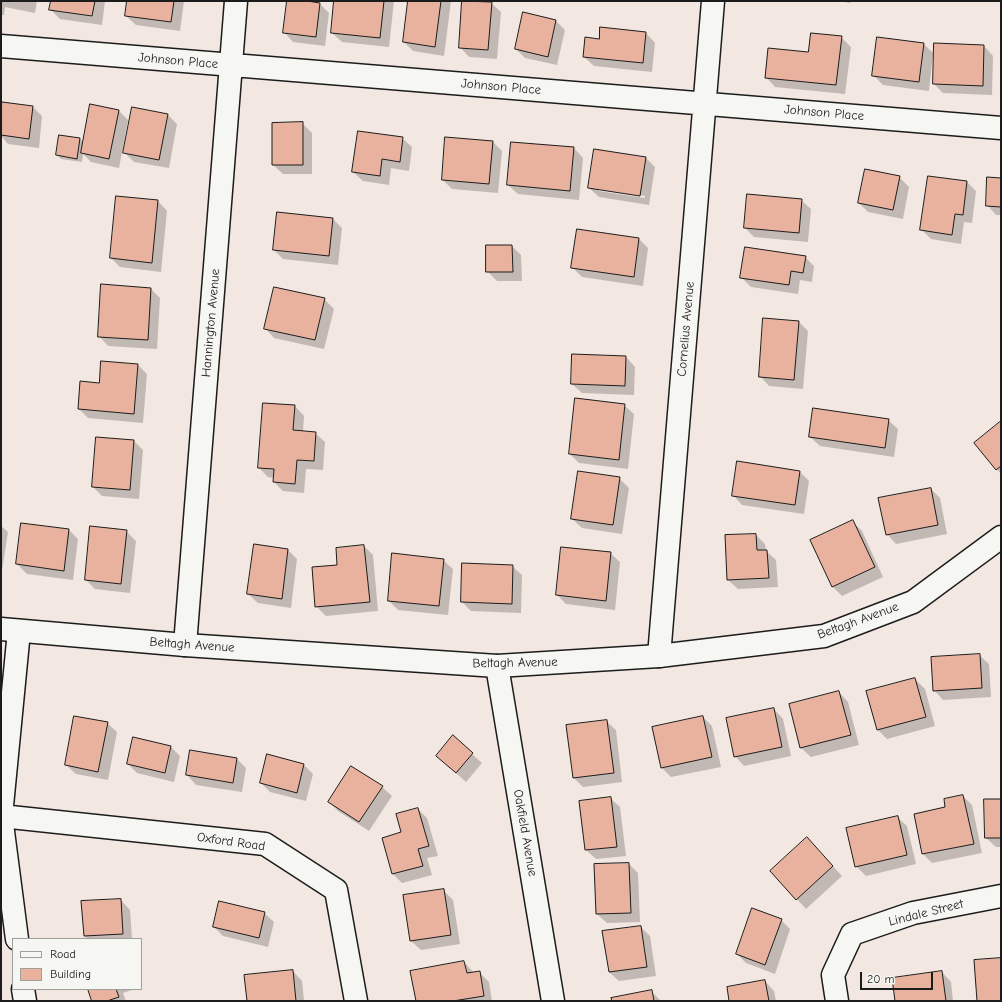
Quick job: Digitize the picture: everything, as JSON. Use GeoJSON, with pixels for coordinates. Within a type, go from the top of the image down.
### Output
{"type":"FeatureCollection","features":[{"type":"Feature","properties":{"kind":"street","name":"Hannington Avenue"},"geometry":{"type":"LineString","coordinates":[[185,645],[236,1]]}},
{"type":"Feature","properties":{"kind":"street","name":"Cornelius Avenue"},"geometry":{"type":"LineString","coordinates":[[659,656],[713,1]]}},
{"type":"Feature","properties":{"kind":"street","name":"Johnson Place"},"geometry":{"type":"LineString","coordinates":[[1,46],[1001,128]]}},
{"type":"Feature","properties":{"kind":"street","name":"Beltagh Avenue"},"geometry":{"type":"LineString","coordinates":[[10,630],[185,645],[497,666],[659,656],[824,636],[913,602],[1001,537]]}},
{"type":"Feature","properties":{"kind":"street"},"geometry":{"type":"LineString","coordinates":[[10,630],[1,816],[17,938]]}},
{"type":"Feature","properties":{"kind":"street","name":"Oakfield Avenue"},"geometry":{"type":"LineString","coordinates":[[497,666],[553,1001]]}},
{"type":"Feature","properties":{"kind":"street","name":"Oxford Road"},"geometry":{"type":"LineString","coordinates":[[1,816],[266,844],[336,890],[356,1001]]}},
{"type":"Feature","properties":{"kind":"street","name":"Lindale Street"},"geometry":{"type":"LineString","coordinates":[[837,1001],[833,975],[852,934],[913,913],[1001,896]]}},
{"type":"Feature","properties":{"kind":"street"},"geometry":{"type":"LineString","coordinates":[[23,990],[25,1001]]}},
{"type":"Feature","properties":{"kind":"building"},"geometry":{"type":"Polygon","coordinates":[[[51,1],[95,1],[92,16],[49,10],[51,1]]]}},
{"type":"Feature","properties":{"kind":"building"},"geometry":{"type":"Polygon","coordinates":[[[127,1],[174,1],[171,22],[125,16],[127,1]]]}},
{"type":"Feature","properties":{"kind":"building"},"geometry":{"type":"Polygon","coordinates":[[[287,1],[307,1],[320,3],[316,37],[283,33],[287,1]]]}},
{"type":"Feature","properties":{"kind":"building"},"geometry":{"type":"Polygon","coordinates":[[[334,1],[384,1],[380,38],[331,33],[334,1]]]}},
{"type":"Feature","properties":{"kind":"building"},"geometry":{"type":"Polygon","coordinates":[[[408,1],[441,1],[435,47],[403,42],[408,1]]]}},
{"type":"Feature","properties":{"kind":"building"},"geometry":{"type":"Polygon","coordinates":[[[462,1],[492,2],[488,50],[459,48],[462,1]]]}},
{"type":"Feature","properties":{"kind":"building"},"geometry":{"type":"Polygon","coordinates":[[[523,12],[556,20],[548,57],[515,49],[523,12]]]}},
{"type":"Feature","properties":{"kind":"building"},"geometry":{"type":"Polygon","coordinates":[[[600,27],[646,32],[643,63],[583,57],[585,37],[599,39],[600,27]]]}},
{"type":"Feature","properties":{"kind":"building"},"geometry":{"type":"Polygon","coordinates":[[[811,33],[842,36],[836,85],[765,78],[768,48],[808,52],[811,33]]]}},
{"type":"Feature","properties":{"kind":"building"},"geometry":{"type":"Polygon","coordinates":[[[877,37],[924,43],[919,82],[872,76],[877,37]]]}},
{"type":"Feature","properties":{"kind":"building"},"geometry":{"type":"Polygon","coordinates":[[[934,43],[984,45],[983,86],[933,84],[934,43]]]}},
{"type":"Feature","properties":{"kind":"building"},"geometry":{"type":"Polygon","coordinates":[[[2,102],[33,106],[29,139],[1,135],[2,102]]]}},
{"type":"Feature","properties":{"kind":"building"},"geometry":{"type":"Polygon","coordinates":[[[90,104],[119,110],[109,159],[81,153],[90,104]]]}},
{"type":"Feature","properties":{"kind":"building"},"geometry":{"type":"Polygon","coordinates":[[[132,107],[168,114],[159,160],[123,153],[132,107]]]}},
{"type":"Feature","properties":{"kind":"building"},"geometry":{"type":"Polygon","coordinates":[[[303,122],[303,165],[272,165],[272,123],[303,122]]]}},
{"type":"Feature","properties":{"kind":"building"},"geometry":{"type":"Polygon","coordinates":[[[358,131],[403,137],[400,162],[382,159],[380,176],[352,172],[358,131]]]}},
{"type":"Feature","properties":{"kind":"building"},"geometry":{"type":"Polygon","coordinates":[[[59,135],[80,138],[77,159],[56,155],[59,135]]]}},
{"type":"Feature","properties":{"kind":"building"},"geometry":{"type":"Polygon","coordinates":[[[445,137],[493,141],[489,184],[442,180],[445,137]]]}},
{"type":"Feature","properties":{"kind":"building"},"geometry":{"type":"Polygon","coordinates":[[[511,142],[574,147],[570,191],[507,185],[511,142]]]}},
{"type":"Feature","properties":{"kind":"building"},"geometry":{"type":"Polygon","coordinates":[[[594,149],[646,157],[640,196],[588,188],[594,149]]]}},
{"type":"Feature","properties":{"kind":"building"},"geometry":{"type":"Polygon","coordinates":[[[865,169],[900,176],[893,210],[858,203],[865,169]]]}},
{"type":"Feature","properties":{"kind":"building"},"geometry":{"type":"Polygon","coordinates":[[[928,176],[967,181],[963,215],[955,214],[952,235],[920,230],[928,176]]]}},
{"type":"Feature","properties":{"kind":"building"},"geometry":{"type":"Polygon","coordinates":[[[987,177],[1001,178],[1001,207],[986,206],[987,177]]]}},
{"type":"Feature","properties":{"kind":"building"},"geometry":{"type":"Polygon","coordinates":[[[747,194],[802,199],[799,233],[744,228],[747,194]]]}},
{"type":"Feature","properties":{"kind":"building"},"geometry":{"type":"Polygon","coordinates":[[[116,196],[158,200],[152,263],[110,258],[116,196]]]}},
{"type":"Feature","properties":{"kind":"building"},"geometry":{"type":"Polygon","coordinates":[[[277,212],[333,218],[329,256],[273,250],[277,212]]]}},
{"type":"Feature","properties":{"kind":"building"},"geometry":{"type":"Polygon","coordinates":[[[577,229],[639,238],[634,277],[571,268],[577,229]]]}},
{"type":"Feature","properties":{"kind":"building"},"geometry":{"type":"Polygon","coordinates":[[[486,245],[512,245],[513,272],[486,272],[486,245]]]}},
{"type":"Feature","properties":{"kind":"building"},"geometry":{"type":"Polygon","coordinates":[[[745,247],[806,256],[803,273],[791,271],[789,285],[740,278],[745,247]]]}},
{"type":"Feature","properties":{"kind":"building"},"geometry":{"type":"Polygon","coordinates":[[[101,284],[151,288],[148,340],[98,337],[101,284]]]}},
{"type":"Feature","properties":{"kind":"building"},"geometry":{"type":"Polygon","coordinates":[[[274,287],[325,298],[315,340],[264,329],[274,287]]]}},
{"type":"Feature","properties":{"kind":"building"},"geometry":{"type":"Polygon","coordinates":[[[763,318],[799,321],[794,380],[759,377],[763,318]]]}},
{"type":"Feature","properties":{"kind":"building"},"geometry":{"type":"Polygon","coordinates":[[[572,354],[626,356],[625,386],[571,384],[572,354]]]}},
{"type":"Feature","properties":{"kind":"building"},"geometry":{"type":"Polygon","coordinates":[[[101,361],[138,364],[134,414],[78,409],[80,381],[99,383],[101,361]]]}},
{"type":"Feature","properties":{"kind":"building"},"geometry":{"type":"Polygon","coordinates":[[[575,398],[625,404],[619,460],[569,454],[575,398]]]}},
{"type":"Feature","properties":{"kind":"building"},"geometry":{"type":"Polygon","coordinates":[[[263,403],[295,405],[293,430],[316,432],[314,461],[297,460],[295,484],[273,482],[274,469],[258,468],[263,403]]]}},
{"type":"Feature","properties":{"kind":"building"},"geometry":{"type":"Polygon","coordinates":[[[813,408],[889,419],[885,448],[809,437],[813,408]]]}},
{"type":"Feature","properties":{"kind":"building"},"geometry":{"type":"Polygon","coordinates":[[[1001,421],[1001,466],[996,470],[974,443],[1001,421]]]}},
{"type":"Feature","properties":{"kind":"building"},"geometry":{"type":"Polygon","coordinates":[[[96,437],[134,440],[130,490],[92,487],[96,437]]]}},
{"type":"Feature","properties":{"kind":"building"},"geometry":{"type":"Polygon","coordinates":[[[737,461],[800,471],[795,505],[732,496],[737,461]]]}},
{"type":"Feature","properties":{"kind":"building"},"geometry":{"type":"Polygon","coordinates":[[[578,471],[620,477],[613,525],[571,519],[578,471]]]}},
{"type":"Feature","properties":{"kind":"building"},"geometry":{"type":"Polygon","coordinates":[[[931,488],[938,525],[886,535],[878,498],[931,488]]]}},
{"type":"Feature","properties":{"kind":"building"},"geometry":{"type":"Polygon","coordinates":[[[853,520],[875,567],[832,587],[810,540],[853,520]]]}},
{"type":"Feature","properties":{"kind":"building"},"geometry":{"type":"Polygon","coordinates":[[[21,523],[69,529],[64,571],[16,564],[21,523]]]}},
{"type":"Feature","properties":{"kind":"building"},"geometry":{"type":"Polygon","coordinates":[[[90,526],[127,530],[121,584],[85,580],[90,526]]]}},
{"type":"Feature","properties":{"kind":"building"},"geometry":{"type":"Polygon","coordinates":[[[756,534],[757,550],[767,550],[769,578],[727,580],[725,535],[756,534]]]}},
{"type":"Feature","properties":{"kind":"building"},"geometry":{"type":"Polygon","coordinates":[[[254,544],[288,549],[282,599],[247,594],[254,544]]]}},
{"type":"Feature","properties":{"kind":"building"},"geometry":{"type":"Polygon","coordinates":[[[364,545],[370,602],[315,607],[312,567],[337,565],[336,548],[364,545]]]}},
{"type":"Feature","properties":{"kind":"building"},"geometry":{"type":"Polygon","coordinates":[[[561,547],[611,552],[606,601],[556,595],[561,547]]]}},
{"type":"Feature","properties":{"kind":"building"},"geometry":{"type":"Polygon","coordinates":[[[392,553],[444,559],[439,606],[388,601],[392,553]]]}},
{"type":"Feature","properties":{"kind":"building"},"geometry":{"type":"Polygon","coordinates":[[[462,563],[513,565],[512,604],[461,602],[462,563]]]}},
{"type":"Feature","properties":{"kind":"building"},"geometry":{"type":"Polygon","coordinates":[[[980,654],[982,688],[933,691],[931,657],[980,654]]]}},
{"type":"Feature","properties":{"kind":"building"},"geometry":{"type":"Polygon","coordinates":[[[915,678],[926,717],[877,730],[866,691],[915,678]]]}},
{"type":"Feature","properties":{"kind":"building"},"geometry":{"type":"Polygon","coordinates":[[[839,691],[851,735],[800,748],[789,704],[839,691]]]}},
{"type":"Feature","properties":{"kind":"building"},"geometry":{"type":"Polygon","coordinates":[[[774,708],[782,747],[734,757],[726,718],[774,708]]]}},
{"type":"Feature","properties":{"kind":"building"},"geometry":{"type":"Polygon","coordinates":[[[74,716],[108,722],[98,772],[65,765],[74,716]]]}},
{"type":"Feature","properties":{"kind":"building"},"geometry":{"type":"Polygon","coordinates":[[[703,716],[712,757],[661,768],[652,727],[703,716]]]}},
{"type":"Feature","properties":{"kind":"building"},"geometry":{"type":"Polygon","coordinates":[[[607,720],[614,773],[573,778],[566,725],[607,720]]]}},
{"type":"Feature","properties":{"kind":"building"},"geometry":{"type":"Polygon","coordinates":[[[453,735],[473,753],[456,773],[436,756],[453,735]]]}},
{"type":"Feature","properties":{"kind":"building"},"geometry":{"type":"Polygon","coordinates":[[[133,737],[171,746],[165,773],[127,764],[133,737]]]}},
{"type":"Feature","properties":{"kind":"building"},"geometry":{"type":"Polygon","coordinates":[[[190,750],[237,758],[233,783],[186,775],[190,750]]]}},
{"type":"Feature","properties":{"kind":"building"},"geometry":{"type":"Polygon","coordinates":[[[267,754],[304,764],[297,793],[260,783],[267,754]]]}},
{"type":"Feature","properties":{"kind":"building"},"geometry":{"type":"Polygon","coordinates":[[[351,766],[383,786],[359,822],[328,802],[351,766]]]}},
{"type":"Feature","properties":{"kind":"building"},"geometry":{"type":"Polygon","coordinates":[[[963,795],[974,844],[922,854],[914,814],[945,807],[944,799],[963,795]]]}},
{"type":"Feature","properties":{"kind":"building"},"geometry":{"type":"Polygon","coordinates":[[[611,797],[617,847],[585,850],[579,801],[611,797]]]}},
{"type":"Feature","properties":{"kind":"building"},"geometry":{"type":"Polygon","coordinates":[[[984,799],[1001,799],[1001,838],[985,838],[984,799]]]}},
{"type":"Feature","properties":{"kind":"building"},"geometry":{"type":"Polygon","coordinates":[[[418,808],[429,846],[418,849],[423,866],[392,874],[382,838],[401,832],[396,814],[418,808]]]}},
{"type":"Feature","properties":{"kind":"building"},"geometry":{"type":"Polygon","coordinates":[[[898,816],[907,855],[855,867],[846,828],[898,816]]]}},
{"type":"Feature","properties":{"kind":"building"},"geometry":{"type":"Polygon","coordinates":[[[807,837],[833,866],[796,900],[770,871],[807,837]]]}},
{"type":"Feature","properties":{"kind":"building"},"geometry":{"type":"Polygon","coordinates":[[[629,863],[631,913],[596,914],[594,864],[629,863]]]}},
{"type":"Feature","properties":{"kind":"building"},"geometry":{"type":"Polygon","coordinates":[[[444,889],[451,935],[410,941],[403,895],[444,889]]]}},
{"type":"Feature","properties":{"kind":"building"},"geometry":{"type":"Polygon","coordinates":[[[121,899],[123,934],[84,936],[81,901],[121,899]]]}},
{"type":"Feature","properties":{"kind":"building"},"geometry":{"type":"Polygon","coordinates":[[[219,901],[265,912],[259,938],[213,927],[219,901]]]}},
{"type":"Feature","properties":{"kind":"building"},"geometry":{"type":"Polygon","coordinates":[[[752,908],[782,919],[765,965],[736,954],[752,908]]]}},
{"type":"Feature","properties":{"kind":"building"},"geometry":{"type":"Polygon","coordinates":[[[641,926],[647,967],[609,972],[602,931],[641,926]]]}},
{"type":"Feature","properties":{"kind":"building"},"geometry":{"type":"Polygon","coordinates":[[[1001,958],[1001,1001],[977,1001],[974,960],[1001,958]]]}},
{"type":"Feature","properties":{"kind":"building"},"geometry":{"type":"Polygon","coordinates":[[[464,961],[467,973],[480,971],[484,996],[453,1001],[416,1001],[410,971],[464,961]]]}},
{"type":"Feature","properties":{"kind":"building"},"geometry":{"type":"Polygon","coordinates":[[[293,970],[296,1001],[247,1001],[244,975],[293,970]]]}},
{"type":"Feature","properties":{"kind":"building"},"geometry":{"type":"Polygon","coordinates":[[[942,971],[946,1001],[895,1001],[892,978],[942,971]]]}},
{"type":"Feature","properties":{"kind":"building"},"geometry":{"type":"Polygon","coordinates":[[[765,980],[769,1001],[729,1001],[727,987],[765,980]]]}},
{"type":"Feature","properties":{"kind":"building"},"geometry":{"type":"Polygon","coordinates":[[[88,990],[116,990],[119,997],[107,1001],[92,1001],[88,990]]]}},
{"type":"Feature","properties":{"kind":"building"},"geometry":{"type":"Polygon","coordinates":[[[652,990],[654,1001],[612,1001],[611,998],[652,990]]]}}]}
